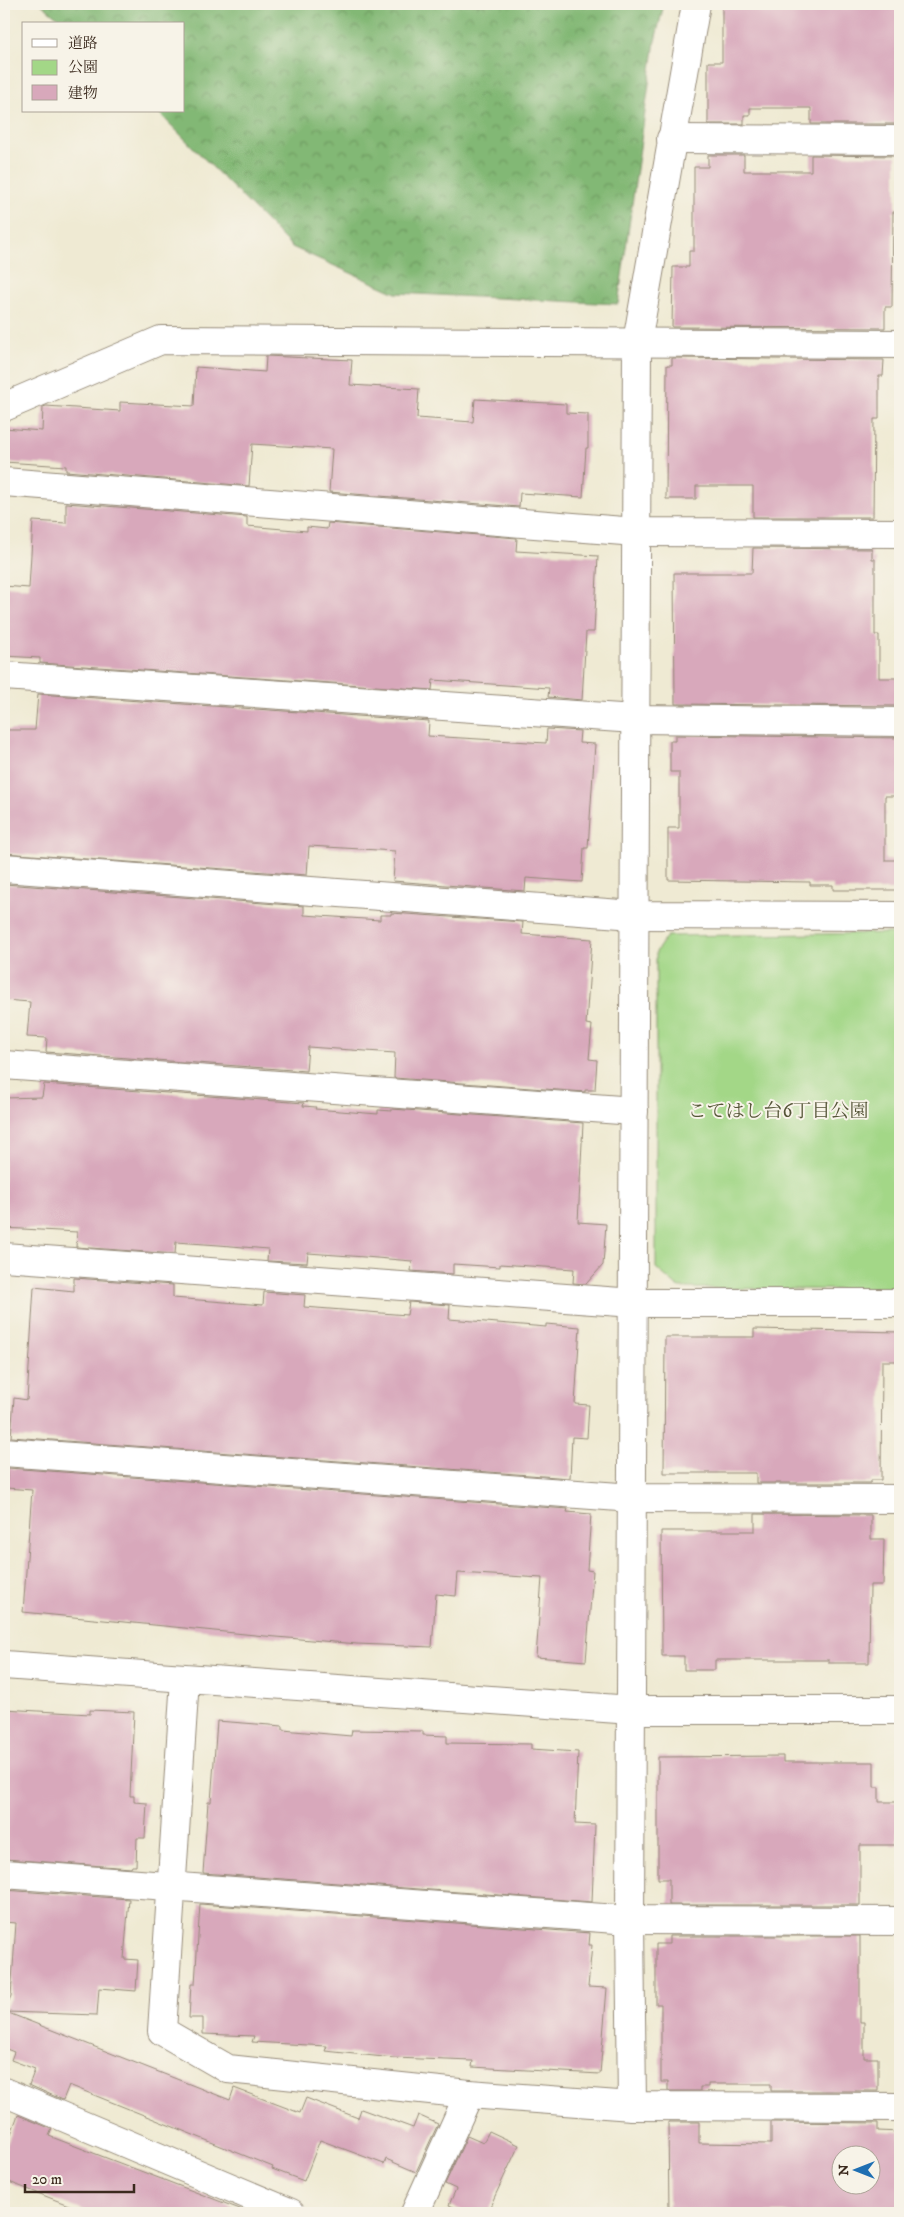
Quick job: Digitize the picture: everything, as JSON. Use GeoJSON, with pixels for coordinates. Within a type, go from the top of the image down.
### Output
{"type":"FeatureCollection","features":[{"type":"Feature","properties":{"kind":"street"},"geometry":{"type":"LineString","coordinates":[[632,2106],[630,1920],[637,342],[696,4]]}},
{"type":"Feature","properties":{"kind":"street"},"geometry":{"type":"LineString","coordinates":[[671,139],[900,140]]}},
{"type":"Feature","properties":{"kind":"street"},"geometry":{"type":"LineString","coordinates":[[4,407],[161,340],[900,344]]}},
{"type":"Feature","properties":{"kind":"street"},"geometry":{"type":"LineString","coordinates":[[4,482],[636,532],[900,533]]}},
{"type":"Feature","properties":{"kind":"street"},"geometry":{"type":"LineString","coordinates":[[4,676],[635,719],[900,722]]}},
{"type":"Feature","properties":{"kind":"street"},"geometry":{"type":"LineString","coordinates":[[4,868],[634,915],[900,916]]}},
{"type":"Feature","properties":{"kind":"street"},"geometry":{"type":"LineString","coordinates":[[4,1065],[634,1111]]}},
{"type":"Feature","properties":{"kind":"street"},"geometry":{"type":"LineString","coordinates":[[4,1257],[634,1303],[900,1303]]}},
{"type":"Feature","properties":{"kind":"street"},"geometry":{"type":"LineString","coordinates":[[4,1452],[633,1498],[900,1498]]}},
{"type":"Feature","properties":{"kind":"street"},"geometry":{"type":"LineString","coordinates":[[4,1665],[632,1710],[900,1710]]}},
{"type":"Feature","properties":{"kind":"street"},"geometry":{"type":"LineString","coordinates":[[185,1678],[173,1887],[162,2031],[228,2069],[469,2094],[632,2106],[900,2107]]}},
{"type":"Feature","properties":{"kind":"street"},"geometry":{"type":"LineString","coordinates":[[4,1874],[630,1920],[900,1921]]}},
{"type":"Feature","properties":{"kind":"street"},"geometry":{"type":"LineString","coordinates":[[4,2092],[291,2213]]}},
{"type":"Feature","properties":{"kind":"street"},"geometry":{"type":"LineString","coordinates":[[415,2213],[469,2094]]}},
{"type":"Feature","properties":{"kind":"green space"},"geometry":{"type":"Polygon","coordinates":[[[41,4],[664,4],[655,41],[618,304],[396,293],[292,247],[158,112],[185,112],[185,22],[64,22],[41,4]]]}},
{"type":"Feature","properties":{"kind":"green space","name":"こてはし台6丁目公園"},"geometry":{"type":"Polygon","coordinates":[[[900,933],[900,1290],[679,1288],[656,1268],[656,952],[667,936],[900,933]]]}},
{"type":"Feature","properties":{"kind":"building"},"geometry":{"type":"Polygon","coordinates":[[[722,4],[900,4],[900,110],[896,110],[896,124],[811,124],[811,108],[750,108],[750,115],[744,115],[744,124],[708,124],[708,62],[722,62],[722,4]]]}},
{"type":"Feature","properties":{"kind":"building"},"geometry":{"type":"Polygon","coordinates":[[[708,155],[744,155],[744,171],[811,171],[811,155],[896,156],[896,212],[893,212],[892,307],[885,307],[885,328],[672,327],[673,267],[689,267],[689,251],[694,251],[694,167],[708,167],[708,155]]]}},
{"type":"Feature","properties":{"kind":"building"},"geometry":{"type":"Polygon","coordinates":[[[266,356],[352,360],[350,385],[419,389],[417,418],[473,422],[475,399],[566,404],[566,413],[588,414],[588,448],[586,448],[583,497],[520,493],[519,507],[329,492],[332,449],[252,444],[249,486],[66,471],[66,466],[4,462],[4,428],[42,431],[43,407],[120,411],[120,402],[194,406],[196,367],[265,372],[266,356]]]}},
{"type":"Feature","properties":{"kind":"building"},"geometry":{"type":"Polygon","coordinates":[[[672,358],[884,360],[883,376],[879,376],[879,419],[874,419],[873,517],[753,517],[753,486],[696,486],[696,499],[666,499],[667,365],[672,365],[672,358]]]}},
{"type":"Feature","properties":{"kind":"building"},"geometry":{"type":"Polygon","coordinates":[[[66,503],[247,517],[247,526],[307,531],[307,527],[327,529],[328,523],[517,538],[516,551],[598,556],[594,632],[586,632],[582,700],[548,697],[549,688],[433,680],[432,690],[40,663],[40,658],[4,656],[4,586],[29,588],[33,521],[66,523],[66,503]]]}},
{"type":"Feature","properties":{"kind":"building"},"geometry":{"type":"Polygon","coordinates":[[[753,548],[872,549],[872,559],[875,559],[875,635],[879,635],[879,678],[900,678],[900,706],[675,704],[674,573],[752,573],[753,548]]]}},
{"type":"Feature","properties":{"kind":"building"},"geometry":{"type":"Polygon","coordinates":[[[38,694],[429,721],[428,736],[546,743],[547,729],[580,731],[579,743],[595,744],[588,848],[584,848],[582,882],[526,878],[525,891],[393,881],[395,851],[309,846],[307,875],[4,853],[4,730],[35,730],[38,694]]]}},
{"type":"Feature","properties":{"kind":"building"},"geometry":{"type":"Polygon","coordinates":[[[675,735],[900,738],[900,796],[885,796],[885,860],[900,860],[900,890],[833,890],[833,885],[810,885],[810,882],[668,880],[668,828],[679,828],[679,772],[670,772],[670,741],[675,741],[675,735]]]}},
{"type":"Feature","properties":{"kind":"building"},"geometry":{"type":"Polygon","coordinates":[[[4,884],[304,906],[304,915],[380,920],[380,915],[391,915],[391,913],[523,922],[522,934],[592,939],[586,1024],[592,1025],[589,1059],[597,1060],[595,1090],[585,1090],[585,1092],[394,1078],[395,1053],[308,1047],[306,1071],[46,1052],[47,1038],[27,1037],[30,1002],[4,1000],[4,884]]]}},
{"type":"Feature","properties":{"kind":"building"},"geometry":{"type":"Polygon","coordinates":[[[44,1084],[304,1103],[303,1106],[316,1107],[315,1109],[378,1114],[378,1110],[392,1111],[392,1109],[583,1123],[578,1222],[606,1224],[603,1265],[586,1284],[573,1283],[574,1269],[500,1264],[500,1267],[453,1264],[453,1274],[411,1271],[412,1261],[308,1253],[307,1263],[267,1261],[268,1249],[176,1242],[175,1254],[76,1247],[77,1232],[4,1228],[4,1098],[42,1097],[44,1084]]]}},
{"type":"Feature","properties":{"kind":"building"},"geometry":{"type":"Polygon","coordinates":[[[74,1278],[173,1285],[173,1298],[263,1305],[264,1292],[305,1295],[304,1307],[407,1315],[409,1302],[450,1305],[449,1319],[546,1327],[546,1324],[580,1327],[575,1404],[589,1405],[587,1438],[572,1437],[570,1478],[11,1437],[14,1398],[27,1400],[34,1287],[74,1291],[74,1278]]]}},
{"type":"Feature","properties":{"kind":"building"},"geometry":{"type":"Polygon","coordinates":[[[754,1329],[900,1332],[900,1361],[882,1361],[881,1480],[871,1480],[871,1483],[756,1483],[756,1473],[664,1473],[665,1337],[754,1337],[754,1329]]]}},
{"type":"Feature","properties":{"kind":"building"},"geometry":{"type":"Polygon","coordinates":[[[8,1468],[568,1509],[567,1512],[591,1514],[587,1570],[593,1571],[586,1661],[536,1657],[542,1578],[458,1573],[456,1596],[436,1594],[432,1647],[357,1644],[23,1612],[32,1490],[6,1488],[8,1468]]]}},
{"type":"Feature","properties":{"kind":"building"},"geometry":{"type":"Polygon","coordinates":[[[755,1514],[871,1515],[871,1539],[884,1539],[883,1585],[870,1585],[869,1663],[829,1663],[829,1660],[715,1660],[715,1670],[684,1670],[684,1656],[662,1656],[661,1531],[755,1531],[755,1514]]]}},
{"type":"Feature","properties":{"kind":"building"},"geometry":{"type":"Polygon","coordinates":[[[4,1709],[90,1714],[90,1710],[134,1712],[130,1796],[134,1796],[134,1802],[147,1803],[145,1838],[137,1838],[136,1866],[131,1868],[4,1859],[4,1709]]]}},
{"type":"Feature","properties":{"kind":"building"},"geometry":{"type":"Polygon","coordinates":[[[217,1721],[283,1726],[283,1730],[351,1736],[352,1730],[423,1731],[423,1735],[447,1736],[447,1743],[531,1744],[531,1749],[578,1752],[575,1824],[595,1825],[592,1902],[203,1873],[208,1802],[211,1802],[217,1721]]]}},
{"type":"Feature","properties":{"kind":"building"},"geometry":{"type":"Polygon","coordinates":[[[783,1756],[783,1762],[874,1762],[874,1787],[879,1787],[879,1802],[897,1802],[897,1845],[860,1845],[860,1905],[669,1905],[669,1879],[658,1879],[658,1757],[783,1756]]]}},
{"type":"Feature","properties":{"kind":"building"},"geometry":{"type":"Polygon","coordinates":[[[4,1890],[129,1899],[124,1959],[138,1960],[136,1991],[99,1988],[97,2015],[6,2012],[230,2100],[234,2088],[300,2113],[306,2098],[358,2118],[361,2109],[413,2128],[418,2115],[438,2124],[416,2172],[386,2159],[384,2164],[320,2140],[304,2181],[69,2085],[63,2100],[29,2085],[35,2069],[11,2060],[14,2052],[4,2048],[4,2011],[11,1996],[16,1923],[4,1922],[4,1890]]]}},
{"type":"Feature","properties":{"kind":"building"},"geometry":{"type":"Polygon","coordinates":[[[200,1904],[590,1933],[589,1945],[592,1945],[588,1987],[607,1988],[600,2074],[472,2067],[473,2061],[394,2058],[325,2051],[327,2046],[252,2042],[254,2036],[203,2034],[203,2018],[189,2018],[191,1984],[195,1984],[200,1904]]]}},
{"type":"Feature","properties":{"kind":"building"},"geometry":{"type":"Polygon","coordinates":[[[669,1936],[860,1936],[860,2022],[864,2022],[864,2058],[878,2058],[878,2091],[771,2091],[771,2084],[708,2084],[708,2087],[700,2087],[700,2091],[668,2091],[668,2082],[661,2082],[661,2004],[656,2004],[656,1944],[669,1944],[669,1936]]]}},
{"type":"Feature","properties":{"kind":"building"},"geometry":{"type":"Polygon","coordinates":[[[18,2115],[52,2129],[49,2136],[245,2211],[244,2213],[89,2213],[4,2180],[4,2152],[18,2115]]]}},
{"type":"Feature","properties":{"kind":"building"},"geometry":{"type":"Polygon","coordinates":[[[668,2122],[699,2122],[699,2143],[771,2144],[771,2122],[878,2123],[878,2131],[900,2132],[899,2213],[669,2213],[668,2122]]]}},
{"type":"Feature","properties":{"kind":"building"},"geometry":{"type":"Polygon","coordinates":[[[489,2131],[519,2145],[487,2213],[467,2213],[449,2205],[456,2189],[445,2184],[467,2136],[483,2143],[489,2131]]]}}]}
